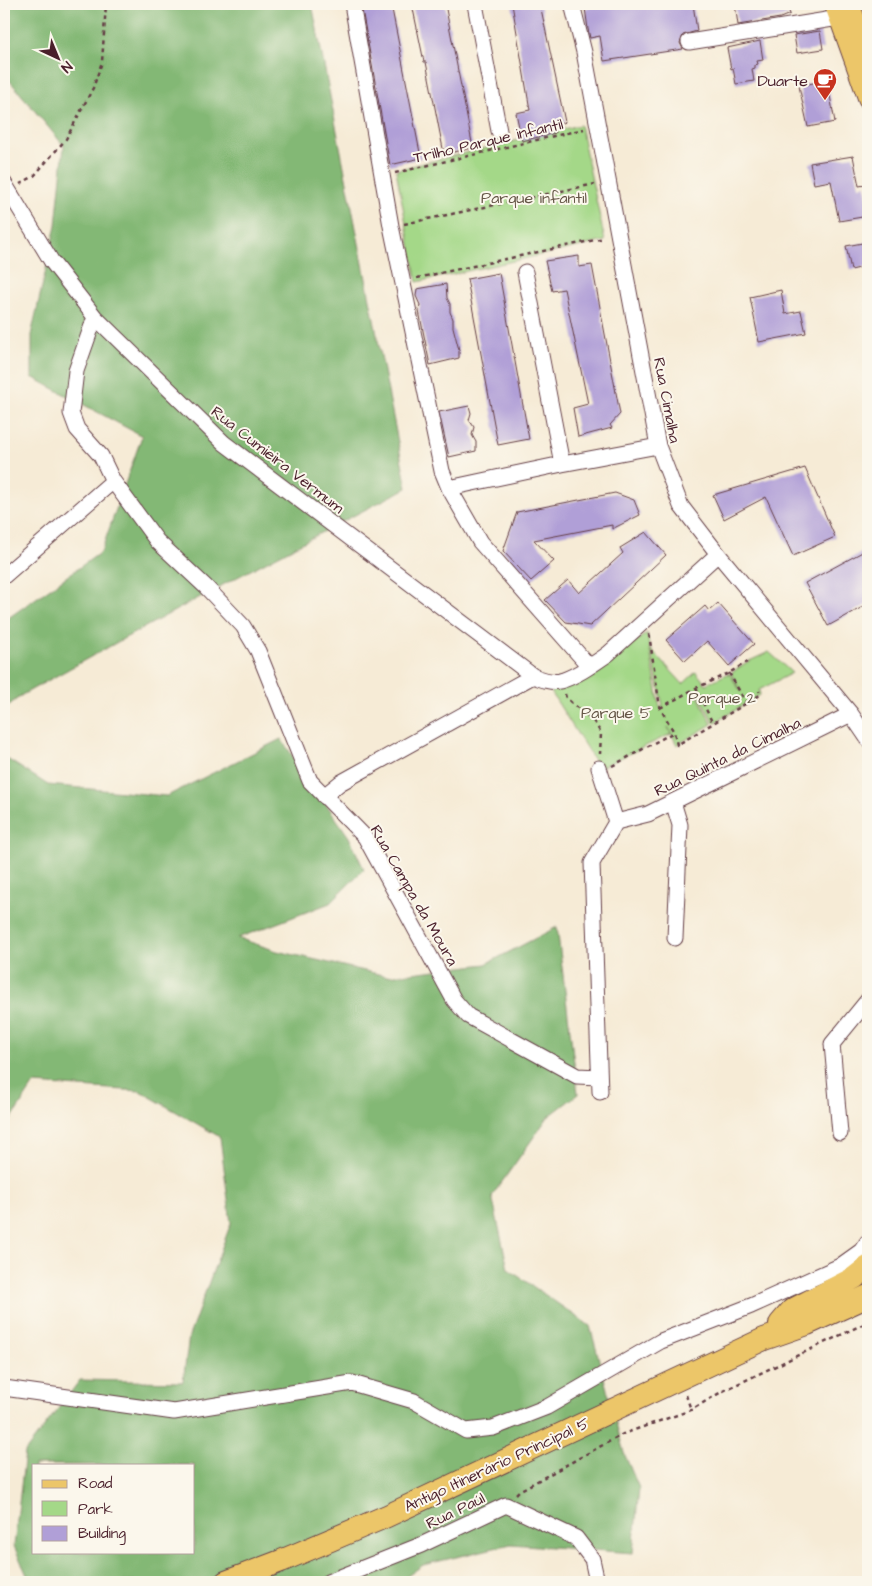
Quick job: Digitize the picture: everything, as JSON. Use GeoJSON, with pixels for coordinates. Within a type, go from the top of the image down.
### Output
{"type":"FeatureCollection","features":[{"type":"Feature","properties":{"kind":"highway"},"geometry":{"type":"LineString","coordinates":[[772,1332],[792,1310],[854,1278],[868,1267]]}},
{"type":"Feature","properties":{"kind":"highway","name":"Antigo Itinerário Principal 5"},"geometry":{"type":"LineString","coordinates":[[226,1582],[387,1516],[772,1332],[868,1282]]}},
{"type":"Feature","properties":{"kind":"highway","name":"Antigo Itinerário Principal 5"},"geometry":{"type":"LineString","coordinates":[[772,1332],[807,1324],[868,1296]]}},
{"type":"Feature","properties":{"kind":"main road"},"geometry":{"type":"LineString","coordinates":[[841,8],[868,55]]}},
{"type":"Feature","properties":{"kind":"main road"},"geometry":{"type":"LineString","coordinates":[[841,8],[868,99]]}},
{"type":"Feature","properties":{"kind":"street"},"geometry":{"type":"LineString","coordinates":[[352,4],[391,226],[442,471],[449,488],[480,542],[589,666]]}},
{"type":"Feature","properties":{"kind":"street"},"geometry":{"type":"LineString","coordinates":[[475,4],[499,131]]}},
{"type":"Feature","properties":{"kind":"street","name":"Rua Cimalha"},"geometry":{"type":"LineString","coordinates":[[572,4],[584,52],[658,446],[681,506],[718,554],[851,714],[866,729]]}},
{"type":"Feature","properties":{"kind":"street"},"geometry":{"type":"LineString","coordinates":[[689,42],[841,8]]}},
{"type":"Feature","properties":{"kind":"street","name":"Rua Cumieira Vermum"},"geometry":{"type":"LineString","coordinates":[[9,184],[52,262],[95,317],[224,442],[533,676],[544,680],[559,681]]}},
{"type":"Feature","properties":{"kind":"street"},"geometry":{"type":"LineString","coordinates":[[525,272],[562,464]]}},
{"type":"Feature","properties":{"kind":"street","name":"Rua Campa da Moura"},"geometry":{"type":"LineString","coordinates":[[95,317],[76,371],[71,413],[77,429],[101,456],[112,481],[157,541],[206,587],[243,626],[258,651],[310,781],[365,837],[454,1000],[468,1016],[577,1076],[599,1084],[592,863],[616,822]]}},
{"type":"Feature","properties":{"kind":"street"},"geometry":{"type":"LineString","coordinates":[[449,488],[658,446]]}},
{"type":"Feature","properties":{"kind":"street"},"geometry":{"type":"LineString","coordinates":[[4,576],[112,481]]}},
{"type":"Feature","properties":{"kind":"street"},"geometry":{"type":"LineString","coordinates":[[559,681],[608,654],[718,554]]}},
{"type":"Feature","properties":{"kind":"street"},"geometry":{"type":"LineString","coordinates":[[324,796],[340,783],[533,676]]}},
{"type":"Feature","properties":{"kind":"street","name":"Rua Quinta da Cimalha"},"geometry":{"type":"LineString","coordinates":[[616,822],[648,814],[851,714]]}},
{"type":"Feature","properties":{"kind":"street"},"geometry":{"type":"LineString","coordinates":[[600,770],[616,822]]}},
{"type":"Feature","properties":{"kind":"street"},"geometry":{"type":"LineString","coordinates":[[673,802],[680,825],[675,938]]}},
{"type":"Feature","properties":{"kind":"street"},"geometry":{"type":"LineString","coordinates":[[840,1134],[832,1044],[868,1000]]}},
{"type":"Feature","properties":{"kind":"street"},"geometry":{"type":"LineString","coordinates":[[4,1388],[174,1412],[352,1383],[414,1401],[466,1431],[493,1428],[547,1407],[660,1341],[751,1306],[840,1266],[861,1251],[868,1241]]}},
{"type":"Feature","properties":{"kind":"street","name":"Rua Paúl"},"geometry":{"type":"LineString","coordinates":[[328,1582],[421,1545],[506,1504],[576,1538],[592,1559],[597,1582]]}},
{"type":"Feature","properties":{"kind":"path"},"geometry":{"type":"LineString","coordinates":[[9,184],[34,176],[66,139],[92,88],[102,62],[106,4]]}},
{"type":"Feature","properties":{"kind":"path","name":"Trilho Parque infantil"},"geometry":{"type":"LineString","coordinates":[[383,175],[598,126]]}},
{"type":"Feature","properties":{"kind":"path"},"geometry":{"type":"LineString","coordinates":[[391,226],[608,181]]}},
{"type":"Feature","properties":{"kind":"path"},"geometry":{"type":"LineString","coordinates":[[403,281],[618,234]]}},
{"type":"Feature","properties":{"kind":"path"},"geometry":{"type":"LineString","coordinates":[[647,617],[660,708],[674,732],[677,745],[760,696],[758,691]]}},
{"type":"Feature","properties":{"kind":"path"},"geometry":{"type":"LineString","coordinates":[[660,708],[748,662]]}},
{"type":"Feature","properties":{"kind":"path"},"geometry":{"type":"LineString","coordinates":[[729,673],[747,704]]}},
{"type":"Feature","properties":{"kind":"path"},"geometry":{"type":"LineString","coordinates":[[559,681],[566,698],[594,722],[601,732],[600,770],[674,732]]}},
{"type":"Feature","properties":{"kind":"path"},"geometry":{"type":"LineString","coordinates":[[696,688],[713,724]]}},
{"type":"Feature","properties":{"kind":"path"},"geometry":{"type":"LineString","coordinates":[[506,1504],[519,1491],[622,1434],[691,1410],[723,1390],[868,1322]]}},
{"type":"Feature","properties":{"kind":"path"},"geometry":{"type":"LineString","coordinates":[[686,1394],[691,1410]]}},
{"type":"Feature","properties":{"kind":"green space"},"geometry":{"type":"Polygon","coordinates":[[[4,4],[308,4],[313,9],[407,488],[117,642],[22,695],[4,709],[4,621],[101,552],[142,436],[32,377],[32,331],[56,225],[64,146],[4,74],[4,4]]]}},
{"type":"Feature","properties":{"kind":"green space","name":"Parque infantil"},"geometry":{"type":"Polygon","coordinates":[[[580,125],[605,241],[417,282],[396,170],[580,125]]]}},
{"type":"Feature","properties":{"kind":"green space","name":"Parque 5"},"geometry":{"type":"Polygon","coordinates":[[[647,633],[660,708],[663,706],[651,649],[683,684],[696,672],[706,684],[729,673],[741,692],[731,673],[747,662],[769,652],[792,673],[759,690],[760,695],[714,723],[696,689],[712,724],[677,745],[668,727],[671,734],[599,768],[551,692],[592,675],[647,633]]]}},
{"type":"Feature","properties":{"kind":"green space"},"geometry":{"type":"Polygon","coordinates":[[[281,739],[349,837],[364,869],[330,903],[238,938],[277,951],[387,976],[486,964],[557,927],[578,1094],[548,1117],[492,1196],[508,1269],[590,1326],[624,1453],[639,1488],[633,1553],[511,1544],[423,1565],[399,1582],[30,1582],[14,1546],[25,1452],[80,1380],[183,1382],[189,1336],[231,1223],[220,1137],[140,1091],[34,1084],[6,1127],[4,1137],[4,757],[48,785],[167,796],[281,739]]]}},
{"type":"Feature","properties":{"kind":"building"},"geometry":{"type":"Polygon","coordinates":[[[361,4],[391,4],[421,158],[390,165],[361,4]]]}},
{"type":"Feature","properties":{"kind":"building"},"geometry":{"type":"Polygon","coordinates":[[[412,4],[445,4],[473,148],[444,154],[426,62],[424,62],[412,4]]]}},
{"type":"Feature","properties":{"kind":"building"},"geometry":{"type":"Polygon","coordinates":[[[512,4],[540,4],[565,122],[553,126],[555,133],[522,141],[516,113],[530,110],[512,4]]]}},
{"type":"Feature","properties":{"kind":"building"},"geometry":{"type":"Polygon","coordinates":[[[591,4],[693,4],[697,31],[683,35],[680,43],[683,49],[604,61],[600,36],[590,38],[585,8],[591,7],[591,4]]]}},
{"type":"Feature","properties":{"kind":"building"},"geometry":{"type":"Polygon","coordinates":[[[735,4],[786,4],[790,14],[780,18],[738,25],[735,4]]]}},
{"type":"Feature","properties":{"kind":"building"},"geometry":{"type":"Polygon","coordinates":[[[820,31],[823,49],[797,53],[794,35],[820,31]]]}},
{"type":"Feature","properties":{"kind":"building"},"geometry":{"type":"Polygon","coordinates":[[[760,41],[763,60],[757,61],[758,64],[752,69],[754,81],[736,84],[727,48],[760,41]]]}},
{"type":"Feature","properties":{"kind":"building"},"geometry":{"type":"Polygon","coordinates":[[[827,80],[835,122],[808,127],[799,86],[827,80]]]}},
{"type":"Feature","properties":{"kind":"building"},"geometry":{"type":"Polygon","coordinates":[[[853,156],[859,186],[865,185],[868,216],[839,221],[831,181],[814,184],[810,163],[853,156]]]}},
{"type":"Feature","properties":{"kind":"building"},"geometry":{"type":"Polygon","coordinates":[[[868,242],[868,266],[851,270],[846,246],[868,242]]]}},
{"type":"Feature","properties":{"kind":"building"},"geometry":{"type":"Polygon","coordinates":[[[579,256],[579,267],[592,265],[620,414],[610,425],[612,428],[578,437],[573,408],[588,404],[564,289],[552,291],[545,261],[579,256]]]}},
{"type":"Feature","properties":{"kind":"building"},"geometry":{"type":"Polygon","coordinates":[[[499,273],[529,439],[498,445],[467,279],[499,273]]]}},
{"type":"Feature","properties":{"kind":"building"},"geometry":{"type":"Polygon","coordinates":[[[446,284],[459,358],[430,365],[419,311],[420,305],[416,296],[417,289],[446,284]]]}},
{"type":"Feature","properties":{"kind":"building"},"geometry":{"type":"Polygon","coordinates":[[[781,290],[785,314],[801,311],[806,333],[759,342],[750,297],[781,290]]]}},
{"type":"Feature","properties":{"kind":"building"},"geometry":{"type":"Polygon","coordinates":[[[469,406],[471,413],[469,420],[474,427],[472,435],[476,442],[476,451],[449,457],[439,412],[469,406]]]}},
{"type":"Feature","properties":{"kind":"building"},"geometry":{"type":"Polygon","coordinates":[[[805,468],[835,537],[793,556],[766,497],[724,519],[713,495],[805,468]]]}},
{"type":"Feature","properties":{"kind":"building"},"geometry":{"type":"Polygon","coordinates":[[[615,493],[634,500],[640,515],[612,529],[612,525],[534,540],[554,561],[531,581],[503,551],[517,512],[615,493]]]}},
{"type":"Feature","properties":{"kind":"building"},"geometry":{"type":"Polygon","coordinates":[[[646,532],[666,555],[590,626],[566,622],[545,600],[568,580],[579,593],[623,553],[620,548],[646,532]]]}},
{"type":"Feature","properties":{"kind":"building"},"geometry":{"type":"Polygon","coordinates":[[[868,549],[868,604],[828,626],[805,583],[868,549]]]}},
{"type":"Feature","properties":{"kind":"building"},"geometry":{"type":"Polygon","coordinates":[[[718,603],[754,644],[729,666],[707,641],[685,661],[666,640],[705,606],[709,611],[718,603]]]}},
{"type":"Feature","properties":{"kind":"place","name":"Duarte"},"geometry":{"type":"Point","coordinates":[825,101]}},
{"type":"Feature","properties":{"kind":"park label","name":"Parque 2"},"geometry":{"type":"Point","coordinates":[722,697]}}]}
